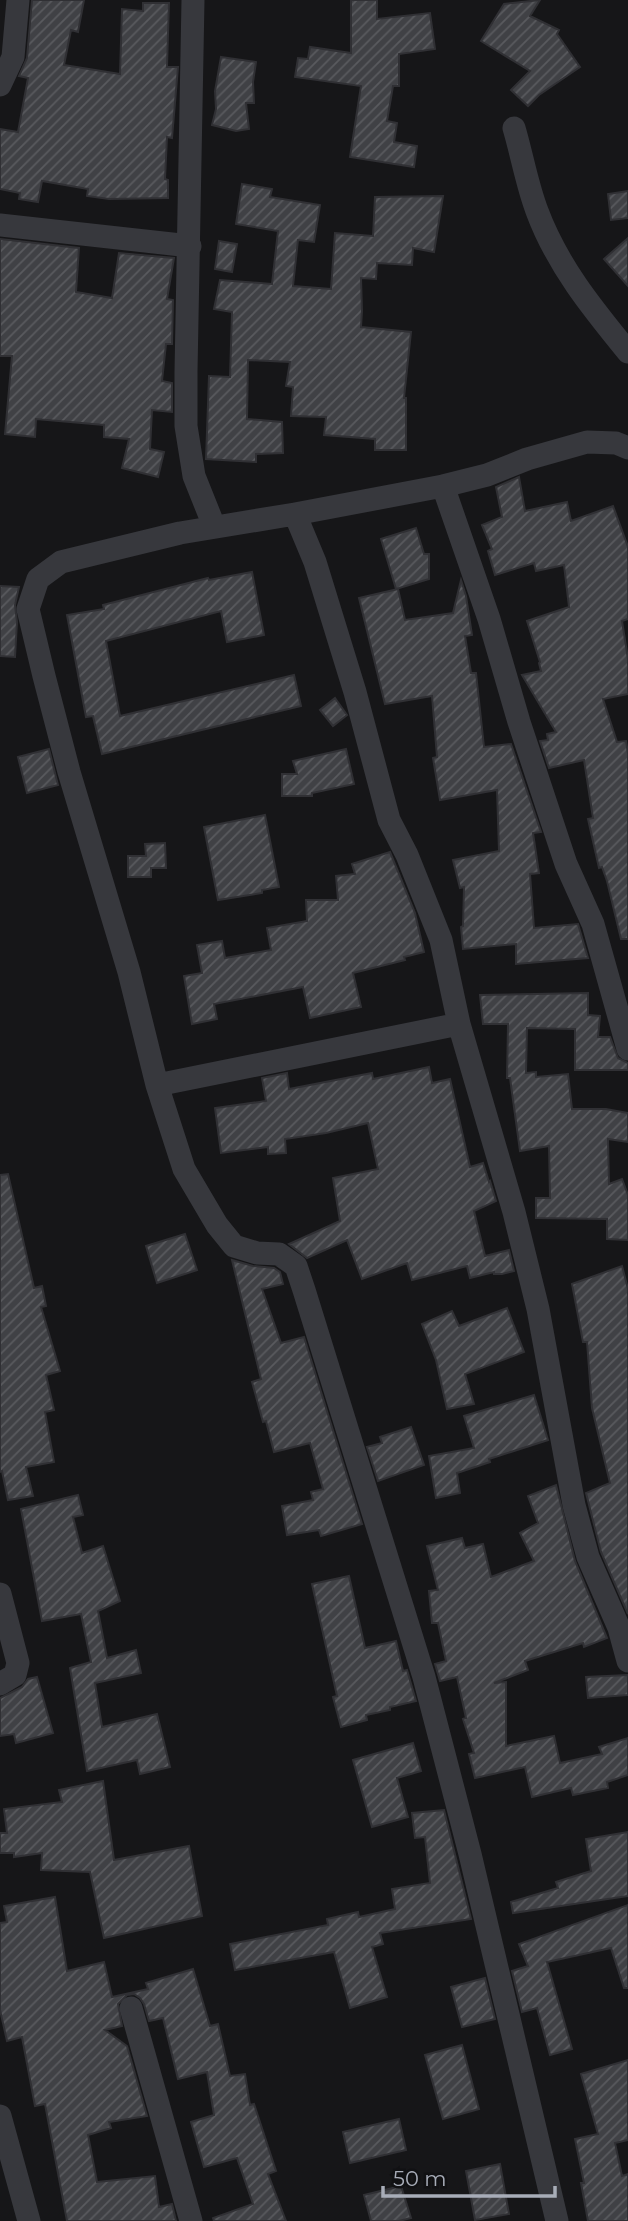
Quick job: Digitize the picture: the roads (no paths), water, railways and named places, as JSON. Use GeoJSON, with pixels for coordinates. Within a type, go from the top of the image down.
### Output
{"type":"FeatureCollection","features":[{"type":"Feature","properties":{"kind":"street"},"geometry":{"type":"LineString","coordinates":[[0,85],[13,57],[18,0]]}},
{"type":"Feature","properties":{"kind":"street"},"geometry":{"type":"LineString","coordinates":[[193,0],[186,426],[194,476],[214,526]]}},
{"type":"Feature","properties":{"kind":"street"},"geometry":{"type":"LineString","coordinates":[[514,128],[537,211],[557,255],[584,298],[628,352]]}},
{"type":"Feature","properties":{"kind":"street"},"geometry":{"type":"LineString","coordinates":[[0,225],[190,246]]}},
{"type":"Feature","properties":{"kind":"street"},"geometry":{"type":"LineString","coordinates":[[557,2221],[470,1854],[424,1677],[296,1266],[279,1254],[257,1253],[234,1247],[217,1225],[184,1169],[157,1085],[129,972],[66,760],[29,609],[38,579],[61,562],[214,526],[295,514],[443,486],[487,475],[527,459],[587,442],[616,443],[628,448]]}},
{"type":"Feature","properties":{"kind":"street"},"geometry":{"type":"LineString","coordinates":[[443,486],[489,619],[519,722],[566,864],[593,924],[628,1049]]}},
{"type":"Feature","properties":{"kind":"street"},"geometry":{"type":"LineString","coordinates":[[295,514],[315,562],[355,692],[389,820],[407,855],[441,940],[459,1024],[514,1212],[538,1309],[574,1505],[588,1556],[619,1628],[628,1661]]}},
{"type":"Feature","properties":{"kind":"street"},"geometry":{"type":"LineString","coordinates":[[157,1085],[459,1024]]}},
{"type":"Feature","properties":{"kind":"street"},"geometry":{"type":"LineString","coordinates":[[0,1594],[18,1663],[15,1675],[0,1684]]}},
{"type":"Feature","properties":{"kind":"street"},"geometry":{"type":"LineString","coordinates":[[131,2008],[191,2221]]}},
{"type":"Feature","properties":{"kind":"street"},"geometry":{"type":"LineString","coordinates":[[0,2116],[29,2221]]}}]}
